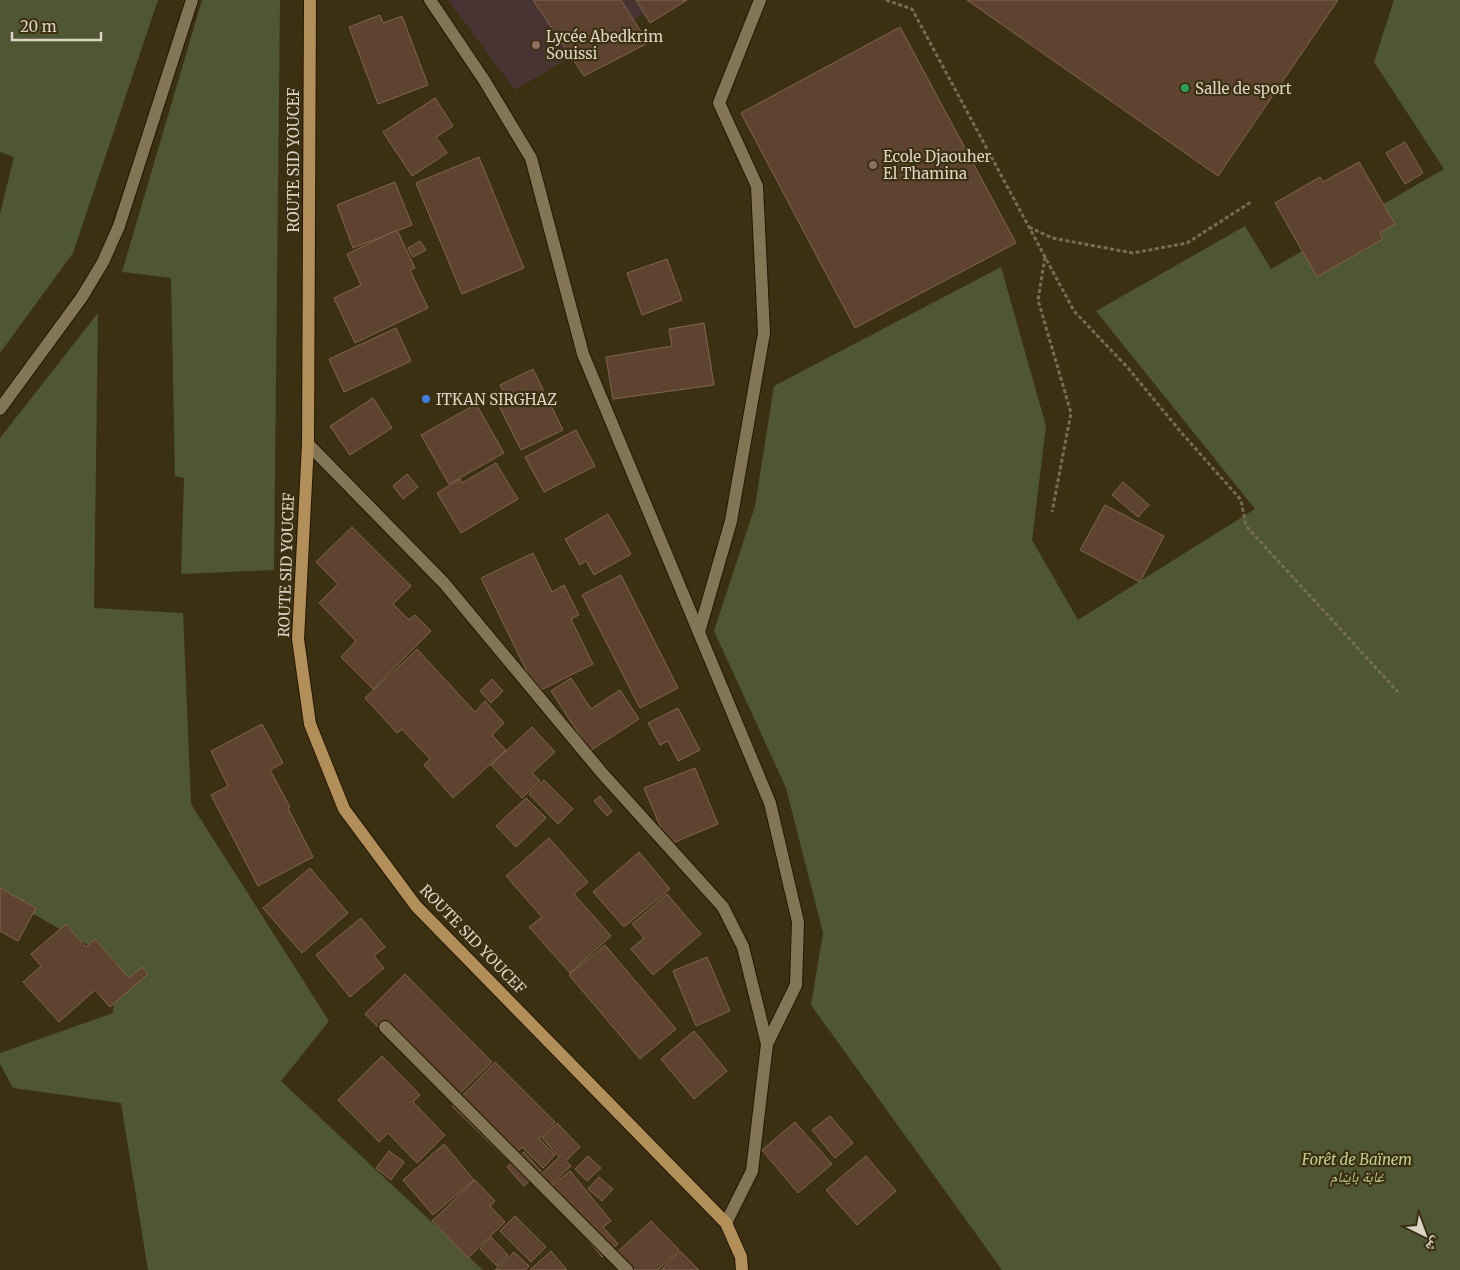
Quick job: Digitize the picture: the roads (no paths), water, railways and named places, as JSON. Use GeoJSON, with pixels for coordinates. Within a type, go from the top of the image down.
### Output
{"type":"FeatureCollection","features":[{"type":"Feature","properties":{"kind":"main road","name":"ROUTE SID YOUCEF"},"geometry":{"type":"LineString","coordinates":[[310,0],[308,444],[298,639],[310,724],[344,809],[416,906],[726,1222],[741,1257],[742,1270]]}},
{"type":"Feature","properties":{"kind":"street"},"geometry":{"type":"LineString","coordinates":[[0,409],[82,297],[103,262],[119,226],[192,0]]}},
{"type":"Feature","properties":{"kind":"street"},"geometry":{"type":"LineString","coordinates":[[430,0],[484,80],[531,158],[583,354],[770,803],[798,922],[796,985],[767,1044],[752,1171],[726,1222]]}},
{"type":"Feature","properties":{"kind":"street"},"geometry":{"type":"LineString","coordinates":[[699,632],[731,521],[764,333],[757,186],[719,103],[760,0]]}},
{"type":"Feature","properties":{"kind":"street"},"geometry":{"type":"LineString","coordinates":[[308,444],[444,584],[602,773],[723,907],[742,947],[767,1044]]}},
{"type":"Feature","properties":{"kind":"street"},"geometry":{"type":"LineString","coordinates":[[385,1027],[627,1270]]}},
{"type":"Feature","properties":{"kind":"place","name":"Lycée Abedkrim Souissi"},"geometry":{"type":"Point","coordinates":[536,45]}},
{"type":"Feature","properties":{"kind":"place","name":"Salle de sport"},"geometry":{"type":"Point","coordinates":[1185,88]}},
{"type":"Feature","properties":{"kind":"place","name":"Ecole Djaouher El Thamina"},"geometry":{"type":"Point","coordinates":[873,165]}},
{"type":"Feature","properties":{"kind":"place","name":"ITKAN SIRGHAZ"},"geometry":{"type":"Point","coordinates":[426,399]}},
{"type":"Feature","properties":{"kind":"park label","name":"Forêt de Baïnem غابة باينام"},"geometry":{"type":"Point","coordinates":[1357,1168]}}]}
